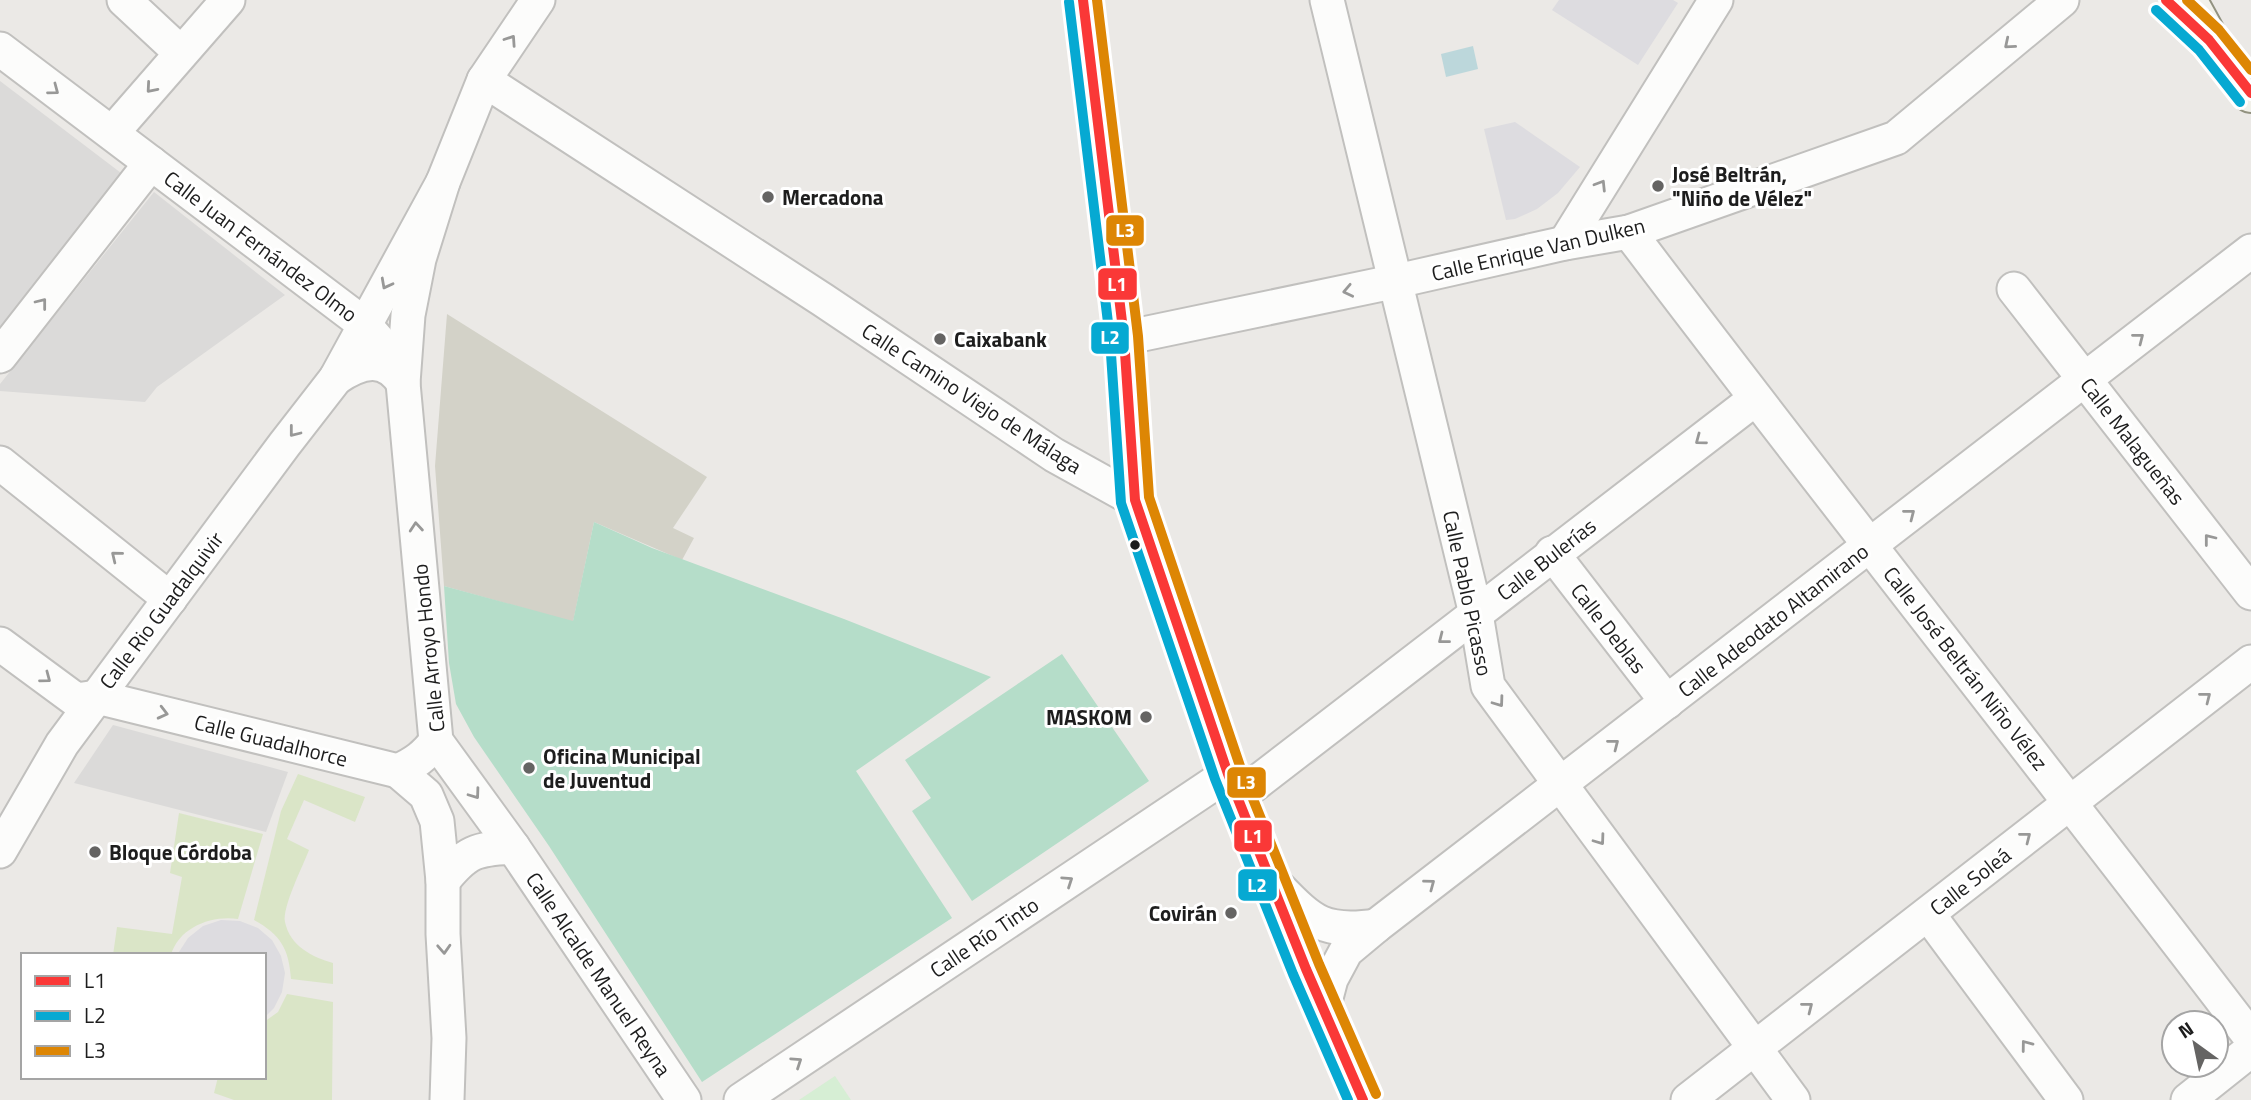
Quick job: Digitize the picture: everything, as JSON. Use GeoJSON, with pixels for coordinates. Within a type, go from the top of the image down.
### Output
{"type":"FeatureCollection","features":[{"type":"Feature","properties":{"kind":"street"},"geometry":{"type":"LineString","coordinates":[[124,0],[181,53]]}},
{"type":"Feature","properties":{"kind":"street"},"geometry":{"type":"LineString","coordinates":[[112,133],[228,0]]}},
{"type":"Feature","properties":{"kind":"street","name":"Calle Arroyo Hondo"},"geometry":{"type":"LineString","coordinates":[[513,847],[436,741],[399,378],[419,259],[443,182],[484,80],[538,0]]}},
{"type":"Feature","properties":{"kind":"street"},"geometry":{"type":"LineString","coordinates":[[1083,0],[1124,338],[1135,500],[1233,785],[1323,1009],[1363,1100]]}},
{"type":"Feature","properties":{"kind":"street","name":"Calle Pablo Picasso"},"geometry":{"type":"LineString","coordinates":[[1328,0],[1476,614],[1488,686],[1793,1100]]}},
{"type":"Feature","properties":{"kind":"street"},"geometry":{"type":"LineString","coordinates":[[1564,243],[1716,0]]}},
{"type":"Feature","properties":{"kind":"street","name":"Calle Enrique Van Dulken"},"geometry":{"type":"LineString","coordinates":[[1124,338],[1564,243],[1629,232],[1896,138],[2062,0]]}},
{"type":"Feature","properties":{"kind":"street"},"geometry":{"type":"LineString","coordinates":[[2166,0],[2209,40],[2251,93]]}},
{"type":"Feature","properties":{"kind":"street"},"geometry":{"type":"LineString","coordinates":[[2188,0],[2209,40]]}},
{"type":"Feature","properties":{"kind":"street","name":"Calle Juan Fernández Olmo"},"geometry":{"type":"LineString","coordinates":[[0,49],[364,324],[379,341],[399,378]]}},
{"type":"Feature","properties":{"kind":"street","name":"Calle Camino Viejo de Málaga"},"geometry":{"type":"LineString","coordinates":[[484,80],[823,300],[1054,455],[1135,500]]}},
{"type":"Feature","properties":{"kind":"street"},"geometry":{"type":"LineString","coordinates":[[0,356],[151,163]]}},
{"type":"Feature","properties":{"kind":"street","name":"Calle Arroyo Hondo"},"geometry":{"type":"LineString","coordinates":[[336,378],[443,182]]}},
{"type":"Feature","properties":{"kind":"street","name":"Calle José Beltrán Niño Vélez"},"geometry":{"type":"LineString","coordinates":[[1629,232],[1755,399],[2251,1038]]}},
{"type":"Feature","properties":{"kind":"street","name":"Calle Adeodato Altamirano"},"geometry":{"type":"LineString","coordinates":[[1323,1009],[1331,979],[1346,951],[1376,926],[2251,251]]}},
{"type":"Feature","properties":{"kind":"street","name":"Calle Malagueñas"},"geometry":{"type":"LineString","coordinates":[[2014,289],[2251,593]]}},
{"type":"Feature","properties":{"kind":"street"},"geometry":{"type":"LineString","coordinates":[[336,378],[354,366],[367,363],[380,364],[399,378]]}},
{"type":"Feature","properties":{"kind":"street","name":"Calle Rio Guadalquivir"},"geometry":{"type":"LineString","coordinates":[[0,851],[62,744],[336,378]]}},
{"type":"Feature","properties":{"kind":"street","name":"Calle Bulerías"},"geometry":{"type":"LineString","coordinates":[[1233,785],[1476,614],[1755,399]]}},
{"type":"Feature","properties":{"kind":"street"},"geometry":{"type":"LineString","coordinates":[[0,463],[170,599]]}},
{"type":"Feature","properties":{"kind":"street","name":"Calle Deblas"},"geometry":{"type":"LineString","coordinates":[[1552,553],[1667,702]]}},
{"type":"Feature","properties":{"kind":"street","name":"Calle Guadalhorce"},"geometry":{"type":"LineString","coordinates":[[0,644],[76,700],[97,697],[398,771]]}},
{"type":"Feature","properties":{"kind":"street","name":"Calle Soleá"},"geometry":{"type":"LineString","coordinates":[[1688,1100],[2251,662]]}},
{"type":"Feature","properties":{"kind":"street"},"geometry":{"type":"LineString","coordinates":[[436,741],[428,753],[416,763],[398,771],[426,795],[437,821],[443,881],[449,1038],[447,1100]]}},
{"type":"Feature","properties":{"kind":"street","name":"Calle Río Tinto"},"geometry":{"type":"LineString","coordinates":[[741,1100],[1233,785]]}},
{"type":"Feature","properties":{"kind":"street"},"geometry":{"type":"LineString","coordinates":[[443,881],[461,859],[485,848],[513,847]]}},
{"type":"Feature","properties":{"kind":"street","name":"Calle Alcalde Manuel Reyna"},"geometry":{"type":"LineString","coordinates":[[513,847],[684,1100]]}},
{"type":"Feature","properties":{"kind":"street"},"geometry":{"type":"LineString","coordinates":[[1269,877],[1308,918],[1345,930],[1376,926]]}},
{"type":"Feature","properties":{"kind":"street"},"geometry":{"type":"LineString","coordinates":[[1928,914],[2066,1100]]}},
{"type":"Feature","properties":{"kind":"street"},"geometry":{"type":"LineString","coordinates":[[2188,1100],[2251,1051]]}},
{"type":"Feature","properties":{"kind":"shaded area"},"geometry":{"type":"Polygon","coordinates":[[[1559,0],[1673,0],[1678,3],[1638,65],[1552,10],[1559,0]]]}},
{"type":"Feature","properties":{"kind":"shaded area"},"geometry":{"type":"Polygon","coordinates":[[[0,81],[121,173],[0,332],[0,81]]]}},
{"type":"Feature","properties":{"kind":"shaded area"},"geometry":{"type":"Polygon","coordinates":[[[1515,122],[1580,167],[1558,193],[1537,209],[1506,220],[1484,129],[1515,122]]]}},
{"type":"Feature","properties":{"kind":"shaded area"},"geometry":{"type":"Polygon","coordinates":[[[154,192],[285,295],[157,387],[145,402],[0,391],[0,384],[154,192]]]}},
{"type":"Feature","properties":{"kind":"shaded area"},"geometry":{"type":"Polygon","coordinates":[[[447,314],[707,477],[673,528],[694,538],[682,560],[594,522],[573,622],[444,586],[435,466],[447,314]]]}},
{"type":"Feature","properties":{"kind":"shaded area"},"geometry":{"type":"Polygon","coordinates":[[[113,725],[288,772],[266,832],[74,783],[113,725]]]}},
{"type":"Feature","properties":{"kind":"shaded area"},"geometry":{"type":"Polygon","coordinates":[[[221,920],[240,921],[258,928],[272,940],[281,956],[285,973],[282,992],[274,1008],[266,1016],[266,953],[178,953],[188,938],[203,926],[221,920]]]}},
{"type":"Feature","properties":{"kind":"green space"},"geometry":{"type":"Polygon","coordinates":[[[594,522],[652,548],[991,677],[856,771],[952,918],[702,1082],[549,846],[474,737],[456,704],[449,663],[444,586],[573,621],[594,522]]]}},
{"type":"Feature","properties":{"kind":"green space"},"geometry":{"type":"Polygon","coordinates":[[[1062,654],[1149,781],[972,901],[912,811],[931,798],[905,760],[1062,654]]]}},
{"type":"Feature","properties":{"kind":"green space"},"geometry":{"type":"Polygon","coordinates":[[[298,774],[365,797],[355,822],[304,800],[287,839],[309,850],[287,907],[285,922],[297,944],[317,957],[333,963],[333,984],[291,979],[286,951],[282,944],[271,931],[254,920],[281,811],[298,774]]]}},
{"type":"Feature","properties":{"kind":"green space"},"geometry":{"type":"Polygon","coordinates":[[[179,813],[263,834],[238,919],[218,919],[198,925],[181,937],[172,953],[113,953],[117,927],[172,934],[182,877],[170,873],[179,813]]]}},
{"type":"Feature","properties":{"kind":"green space"},"geometry":{"type":"Polygon","coordinates":[[[287,994],[333,1002],[332,1100],[234,1100],[214,1093],[218,1079],[266,1079],[266,1021],[278,1012],[287,994]]]}},
{"type":"Feature","properties":{"kind":"green space"},"geometry":{"type":"Polygon","coordinates":[[[835,1076],[851,1100],[799,1100],[835,1076]]]}},
{"type":"Feature","properties":{"kind":"water"},"geometry":{"type":"Polygon","coordinates":[[[1473,46],[1478,69],[1446,77],[1441,54],[1473,46]]]}},
{"type":"Feature","properties":{"kind":"transit line","name":"L1"},"geometry":{"type":"LineString","coordinates":[[1083,0],[1124,338],[1135,500],[1228,774],[1306,969],[1363,1100]]}},
{"type":"Feature","properties":{"kind":"transit line","name":"L3"},"geometry":{"type":"LineString","coordinates":[[1097,0],[1138,336],[1149,497],[1241,769],[1319,964],[1376,1094]]}},
{"type":"Feature","properties":{"kind":"transit line","name":"L1"},"geometry":{"type":"LineString","coordinates":[[2166,0],[2209,40],[2251,93]]}},
{"type":"Feature","properties":{"kind":"transit line","name":"L3"},"geometry":{"type":"LineString","coordinates":[[2187,0],[2219,30],[2251,70]]}},
{"type":"Feature","properties":{"kind":"transit line","name":"L2"},"geometry":{"type":"LineString","coordinates":[[1069,2],[1110,339],[1121,503],[1215,779],[1293,974],[1348,1100]]}},
{"type":"Feature","properties":{"kind":"transit line","name":"L2"},"geometry":{"type":"LineString","coordinates":[[2156,10],[2199,50],[2240,102]]}},
{"type":"Feature","properties":{"kind":"place","name":"José Beltrán, \"Niño de Vélez\""},"geometry":{"type":"Point","coordinates":[1658,186]}},
{"type":"Feature","properties":{"kind":"place","name":"Mercadona"},"geometry":{"type":"Point","coordinates":[768,197]}},
{"type":"Feature","properties":{"kind":"place","name":"Caixabank"},"geometry":{"type":"Point","coordinates":[940,339]}},
{"type":"Feature","properties":{"kind":"place","name":"MASKOM"},"geometry":{"type":"Point","coordinates":[1146,717]}},
{"type":"Feature","properties":{"kind":"place","name":"Oficina Municipal de Juventud"},"geometry":{"type":"Point","coordinates":[529,768]}},
{"type":"Feature","properties":{"kind":"place","name":"Bloque Córdoba"},"geometry":{"type":"Point","coordinates":[95,852]}},
{"type":"Feature","properties":{"kind":"place","name":"Covirán"},"geometry":{"type":"Point","coordinates":[1231,913]}}]}
